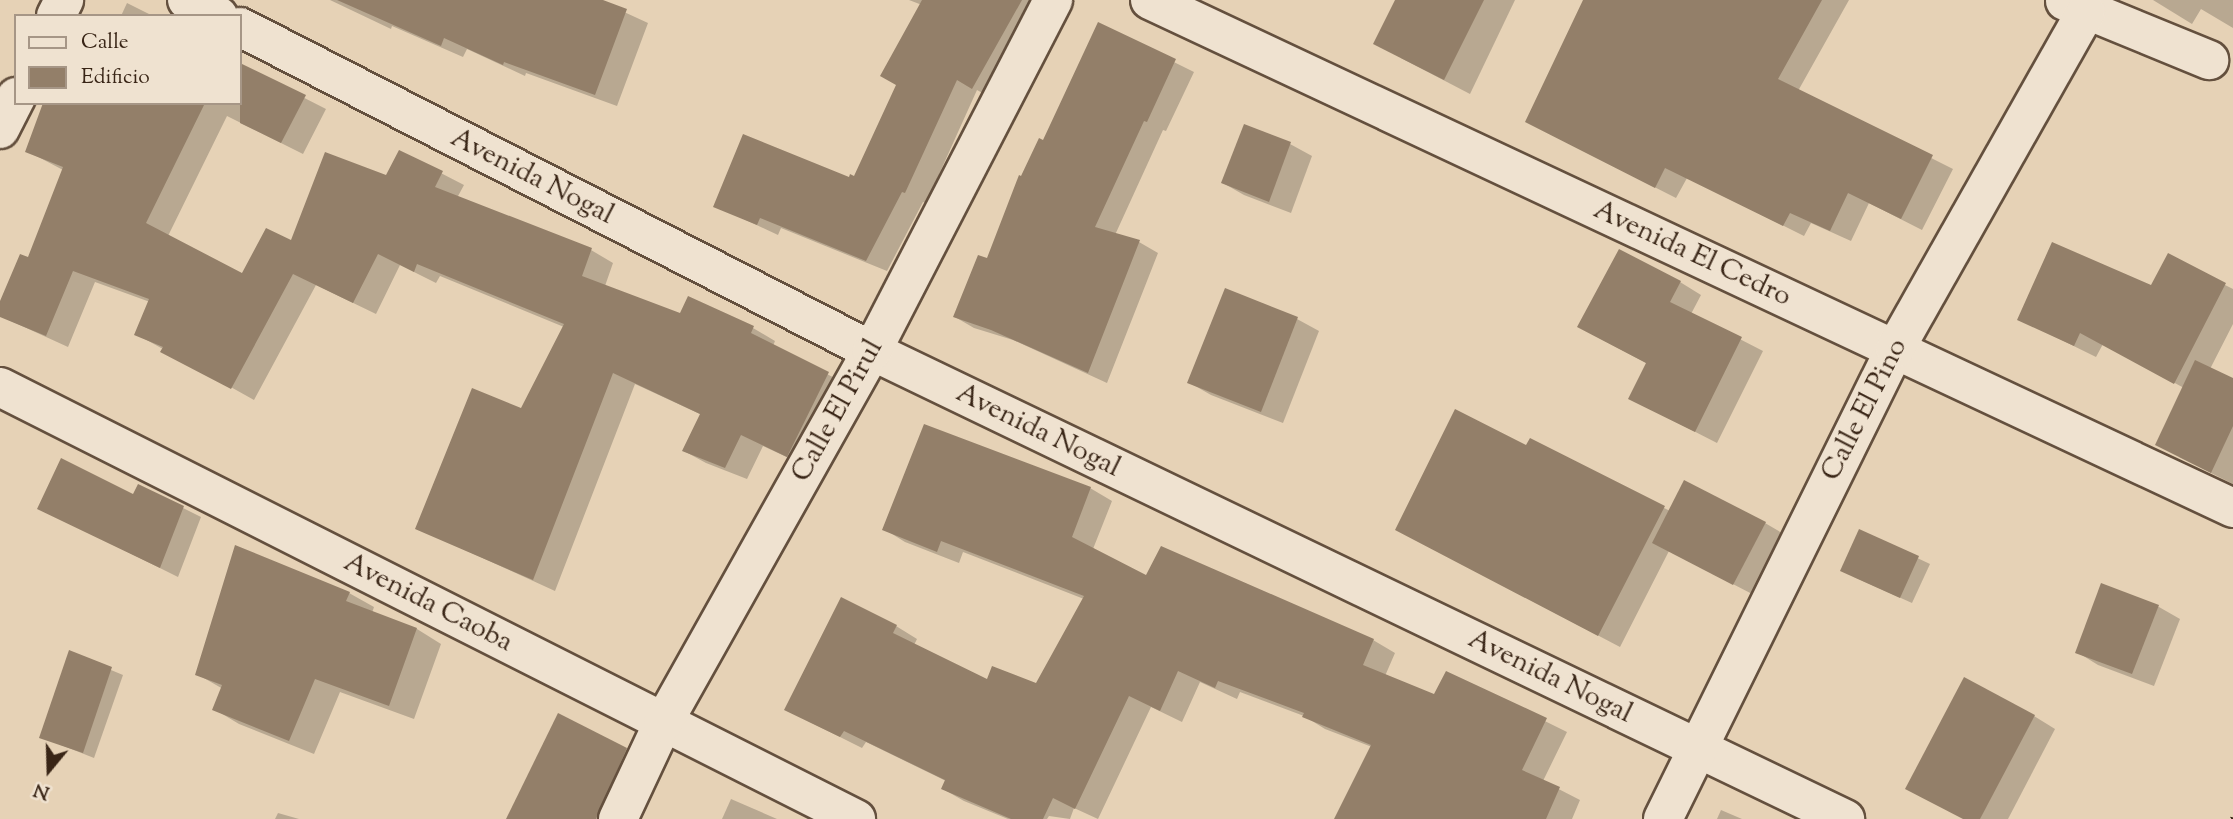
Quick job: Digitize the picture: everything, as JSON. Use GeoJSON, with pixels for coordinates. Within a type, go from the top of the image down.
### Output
{"type":"FeatureCollection","features":[{"type":"Feature","properties":{"kind":"street"},"geometry":{"type":"LineString","coordinates":[[187,0],[214,14]]}},
{"type":"Feature","properties":{"kind":"street","name":"Calle El Pirul"},"geometry":{"type":"LineString","coordinates":[[618,819],[663,723],[872,351],[1053,0]]}},
{"type":"Feature","properties":{"kind":"street","name":"Avenida El Cedro"},"geometry":{"type":"LineString","coordinates":[[1150,0],[2233,508]]}},
{"type":"Feature","properties":{"kind":"street"},"geometry":{"type":"LineString","coordinates":[[2075,6],[2209,60]]}},
{"type":"Feature","properties":{"kind":"street","name":"Calle El Pino"},"geometry":{"type":"LineString","coordinates":[[1663,819],[1895,349],[2075,6]]}},
{"type":"Feature","properties":{"kind":"street","name":"Avenida Nogal"},"geometry":{"type":"LineString","coordinates":[[242,28],[872,351],[1845,819]]}},
{"type":"Feature","properties":{"kind":"street"},"geometry":{"type":"LineString","coordinates":[[0,129],[14,101]]}},
{"type":"Feature","properties":{"kind":"street","name":"Avenida Caoba"},"geometry":{"type":"LineString","coordinates":[[0,387],[856,819]]}},
{"type":"Feature","properties":{"kind":"building"},"geometry":{"type":"Polygon","coordinates":[[[337,0],[603,0],[627,9],[595,95],[504,62],[503,65],[444,38],[441,46],[337,0]]]}},
{"type":"Feature","properties":{"kind":"building"},"geometry":{"type":"Polygon","coordinates":[[[922,0],[1022,0],[972,89],[957,80],[905,193],[902,192],[866,261],[760,218],[757,225],[713,207],[743,134],[849,177],[850,174],[854,176],[896,85],[880,76],[922,0]]]}},
{"type":"Feature","properties":{"kind":"building"},"geometry":{"type":"Polygon","coordinates":[[[1395,0],[1484,0],[1444,80],[1373,44],[1395,0]]]}},
{"type":"Feature","properties":{"kind":"building"},"geometry":{"type":"Polygon","coordinates":[[[1583,0],[1822,0],[1778,79],[1933,155],[1901,219],[1848,193],[1830,231],[1790,213],[1783,226],[1665,168],[1655,188],[1525,122],[1583,0]]]}},
{"type":"Feature","properties":{"kind":"building"},"geometry":{"type":"Polygon","coordinates":[[[1098,22],[1176,59],[1095,227],[1140,240],[1088,373],[991,330],[953,317],[978,255],[987,258],[1019,175],[1021,176],[1039,138],[1043,140],[1098,22]]]}},
{"type":"Feature","properties":{"kind":"building"},"geometry":{"type":"Polygon","coordinates":[[[242,64],[306,95],[281,143],[240,123],[242,64]]]}},
{"type":"Feature","properties":{"kind":"building"},"geometry":{"type":"Polygon","coordinates":[[[42,105],[204,105],[146,223],[242,273],[266,228],[291,240],[325,152],[386,175],[399,150],[443,171],[435,187],[592,248],[582,276],[680,313],[688,296],[754,326],[751,333],[829,372],[787,457],[741,435],[725,468],[682,451],[700,414],[613,373],[533,580],[415,529],[472,388],[521,408],[564,324],[417,264],[414,272],[378,254],[353,303],[293,274],[231,389],[160,352],[163,347],[134,335],[149,299],[73,271],[46,336],[0,317],[0,301],[20,254],[28,257],[63,167],[25,152],[42,105]]]}},
{"type":"Feature","properties":{"kind":"building"},"geometry":{"type":"Polygon","coordinates":[[[1244,124],[1291,142],[1269,202],[1221,183],[1244,124]]]}},
{"type":"Feature","properties":{"kind":"building"},"geometry":{"type":"Polygon","coordinates":[[[2052,242],[2151,285],[2168,253],[2226,283],[2174,384],[2080,333],[2074,346],[2017,320],[2052,242]]]}},
{"type":"Feature","properties":{"kind":"building"},"geometry":{"type":"Polygon","coordinates":[[[1619,249],[1681,281],[1670,302],[1742,337],[1695,432],[1628,399],[1646,363],[1577,327],[1619,249]]]}},
{"type":"Feature","properties":{"kind":"building"},"geometry":{"type":"Polygon","coordinates":[[[1225,288],[1298,317],[1261,412],[1187,383],[1225,288]]]}},
{"type":"Feature","properties":{"kind":"building"},"geometry":{"type":"Polygon","coordinates":[[[2195,360],[2233,378],[2233,426],[2211,473],[2155,445],[2195,360]]]}},
{"type":"Feature","properties":{"kind":"building"},"geometry":{"type":"Polygon","coordinates":[[[1455,409],[1526,445],[1530,438],[1665,506],[1598,636],[1395,530],[1455,409]]]}},
{"type":"Feature","properties":{"kind":"building"},"geometry":{"type":"Polygon","coordinates":[[[924,424],[1091,487],[1072,537],[1146,575],[1161,546],[1374,639],[1363,665],[1434,694],[1446,671],[1547,718],[1522,770],[1560,787],[1546,819],[1334,819],[1371,745],[1302,717],[1304,713],[1218,681],[1215,688],[1178,671],[1160,711],[1129,696],[1075,809],[1053,798],[1043,819],[1011,819],[941,789],[945,780],[844,731],[840,737],[784,710],[841,597],[897,625],[893,633],[987,679],[992,666],[1036,683],[1084,596],[941,541],[937,552],[882,530],[924,424]]]}},
{"type":"Feature","properties":{"kind":"building"},"geometry":{"type":"Polygon","coordinates":[[[61,458],[133,494],[138,484],[184,506],[160,568],[37,509],[61,458]]]}},
{"type":"Feature","properties":{"kind":"building"},"geometry":{"type":"Polygon","coordinates":[[[1684,480],[1766,522],[1733,585],[1652,543],[1684,480]]]}},
{"type":"Feature","properties":{"kind":"building"},"geometry":{"type":"Polygon","coordinates":[[[1859,529],[1919,556],[1900,598],[1840,571],[1859,529]]]}},
{"type":"Feature","properties":{"kind":"building"},"geometry":{"type":"Polygon","coordinates":[[[235,545],[350,592],[346,601],[417,628],[389,706],[315,679],[289,741],[212,710],[222,685],[195,675],[235,545]]]}},
{"type":"Feature","properties":{"kind":"building"},"geometry":{"type":"Polygon","coordinates":[[[2101,583],[2159,605],[2132,674],[2075,653],[2101,583]]]}},
{"type":"Feature","properties":{"kind":"building"},"geometry":{"type":"Polygon","coordinates":[[[69,650],[112,667],[83,753],[39,738],[69,650]]]}},
{"type":"Feature","properties":{"kind":"building"},"geometry":{"type":"Polygon","coordinates":[[[1964,677],[2035,715],[1980,819],[1963,819],[1905,789],[1964,677]]]}},
{"type":"Feature","properties":{"kind":"building"},"geometry":{"type":"Polygon","coordinates":[[[558,713],[627,748],[596,819],[506,819],[558,713]]]}}]}
